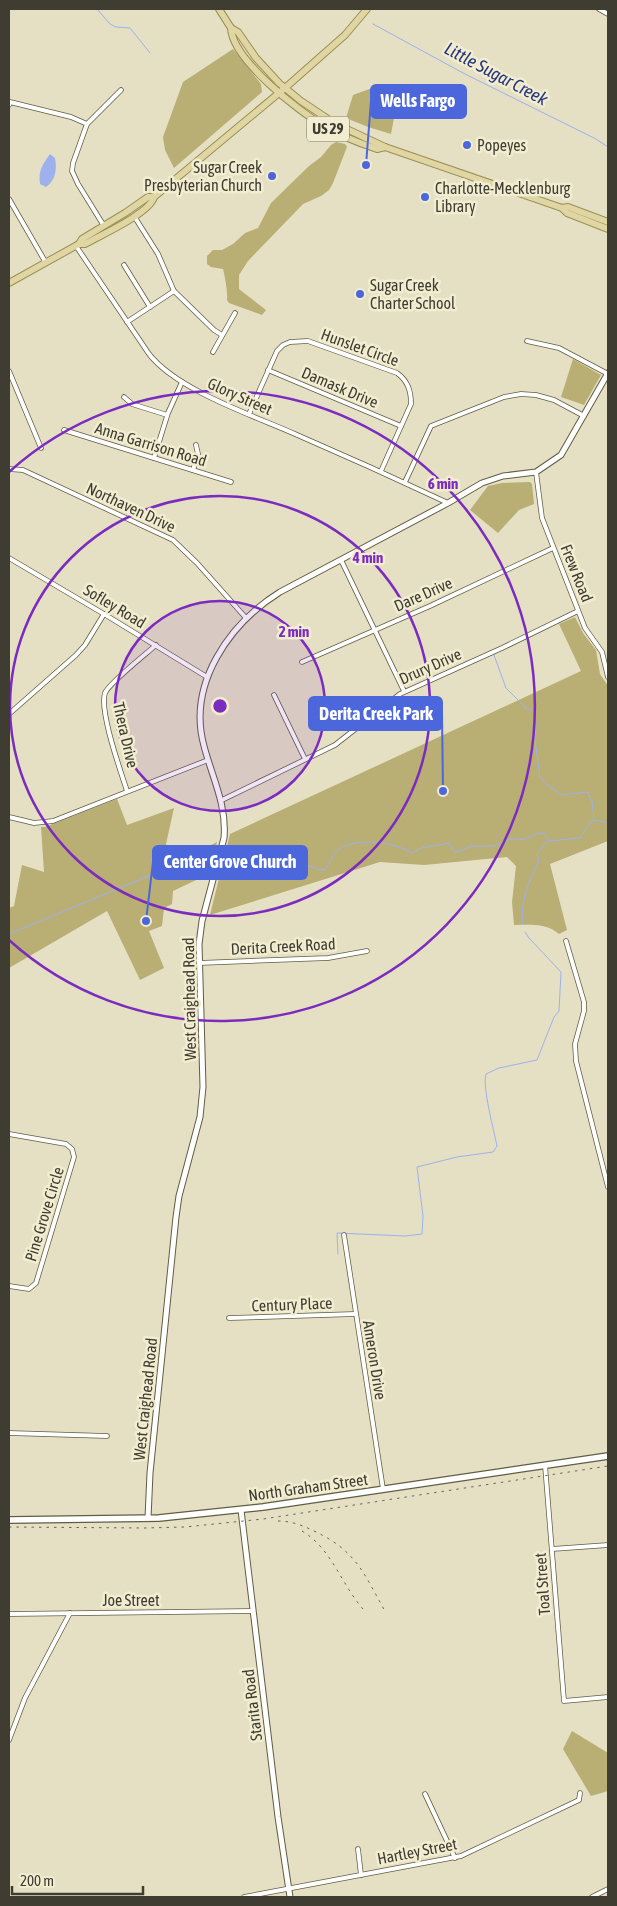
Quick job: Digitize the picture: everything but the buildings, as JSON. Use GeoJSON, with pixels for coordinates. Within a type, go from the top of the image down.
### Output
{"type":"FeatureCollection","features":[{"type":"Feature","properties":{"kind":"main road","name":"US 29"},"geometry":{"type":"LineString","coordinates":[[219,9],[231,28],[238,32],[282,90],[311,118],[334,131],[377,149],[384,147],[562,208],[568,207],[608,222]]}},
{"type":"Feature","properties":{"kind":"main road"},"geometry":{"type":"LineString","coordinates":[[9,283],[78,245],[85,244],[134,216],[152,203],[154,197],[345,35],[367,9]]}},
{"type":"Feature","properties":{"kind":"main road"},"geometry":{"type":"LineString","coordinates":[[78,245],[82,239],[148,197],[154,197]]}},
{"type":"Feature","properties":{"kind":"main road","name":"US 29"},"geometry":{"type":"LineString","coordinates":[[562,208],[567,214],[608,228]]}},
{"type":"Feature","properties":{"kind":"main road","name":"North Graham Street"},"geometry":{"type":"LineString","coordinates":[[9,1520],[148,1518],[241,1510],[608,1456]]}},
{"type":"Feature","properties":{"kind":"street"},"geometry":{"type":"LineString","coordinates":[[599,9],[608,14]]}},
{"type":"Feature","properties":{"kind":"street"},"geometry":{"type":"LineString","coordinates":[[104,226],[72,171],[76,152],[87,124],[120,90]]}},
{"type":"Feature","properties":{"kind":"street"},"geometry":{"type":"LineString","coordinates":[[9,104],[71,116],[87,124]]}},
{"type":"Feature","properties":{"kind":"street"},"geometry":{"type":"LineString","coordinates":[[9,199],[46,263]]}},
{"type":"Feature","properties":{"kind":"street"},"geometry":{"type":"LineString","coordinates":[[134,216],[158,254],[174,292],[214,330],[222,335]]}},
{"type":"Feature","properties":{"kind":"street","name":"Glory Street"},"geometry":{"type":"LineString","coordinates":[[78,245],[156,364],[182,382],[448,503]]}},
{"type":"Feature","properties":{"kind":"street"},"geometry":{"type":"LineString","coordinates":[[124,266],[150,307]]}},
{"type":"Feature","properties":{"kind":"street"},"geometry":{"type":"LineString","coordinates":[[127,322],[174,292]]}},
{"type":"Feature","properties":{"kind":"street"},"geometry":{"type":"LineString","coordinates":[[213,352],[234,313]]}},
{"type":"Feature","properties":{"kind":"street"},"geometry":{"type":"LineString","coordinates":[[527,340],[559,348],[608,374]]}},
{"type":"Feature","properties":{"kind":"street","name":"Hunslet Circle"},"geometry":{"type":"LineString","coordinates":[[250,414],[268,370],[277,352],[283,345],[298,341],[308,341],[397,373],[404,378],[411,395],[411,404],[381,471]]}},
{"type":"Feature","properties":{"kind":"street","name":"Damask Drive"},"geometry":{"type":"LineString","coordinates":[[268,370],[401,426]]}},
{"type":"Feature","properties":{"kind":"street"},"geometry":{"type":"LineString","coordinates":[[9,371],[41,448]]}},
{"type":"Feature","properties":{"kind":"street","name":"West Craighead Road"},"geometry":{"type":"LineString","coordinates":[[148,1518],[150,1473],[176,1217],[201,1107],[203,1087],[199,944],[202,922],[224,838],[225,818],[222,800],[200,732],[201,698],[207,677],[224,647],[246,618],[255,609],[280,592],[491,479],[536,472],[561,455],[608,374]]}},
{"type":"Feature","properties":{"kind":"street"},"geometry":{"type":"LineString","coordinates":[[154,458],[167,415],[182,382]]}},
{"type":"Feature","properties":{"kind":"street"},"geometry":{"type":"LineString","coordinates":[[405,482],[431,426],[504,397],[529,394],[547,397],[584,416]]}},
{"type":"Feature","properties":{"kind":"street"},"geometry":{"type":"LineString","coordinates":[[124,397],[132,404],[167,415]]}},
{"type":"Feature","properties":{"kind":"street","name":"Anna Garrison Road"},"geometry":{"type":"LineString","coordinates":[[64,430],[231,482]]}},
{"type":"Feature","properties":{"kind":"street"},"geometry":{"type":"LineString","coordinates":[[193,470],[198,454],[196,445]]}},
{"type":"Feature","properties":{"kind":"street","name":"Northaven Drive"},"geometry":{"type":"LineString","coordinates":[[9,469],[23,470],[173,540],[197,562],[246,618]]}},
{"type":"Feature","properties":{"kind":"street","name":"Frew Road"},"geometry":{"type":"LineString","coordinates":[[536,472],[542,518],[585,628],[602,652],[608,677]]}},
{"type":"Feature","properties":{"kind":"street","name":"Dare Drive"},"geometry":{"type":"LineString","coordinates":[[302,662],[553,548]]}},
{"type":"Feature","properties":{"kind":"street","name":"Sofley Road"},"geometry":{"type":"LineString","coordinates":[[9,558],[207,677]]}},
{"type":"Feature","properties":{"kind":"street"},"geometry":{"type":"LineString","coordinates":[[341,560],[404,692]]}},
{"type":"Feature","properties":{"kind":"street","name":"Drury Drive"},"geometry":{"type":"LineString","coordinates":[[222,800],[341,741],[393,698],[404,692],[578,611]]}},
{"type":"Feature","properties":{"kind":"street"},"geometry":{"type":"LineString","coordinates":[[9,714],[76,655],[85,645],[104,614]]}},
{"type":"Feature","properties":{"kind":"street","name":"Thera Drive"},"geometry":{"type":"LineString","coordinates":[[127,791],[111,740],[105,710],[105,694],[112,684],[156,645]]}},
{"type":"Feature","properties":{"kind":"street"},"geometry":{"type":"LineString","coordinates":[[274,695],[305,760]]}},
{"type":"Feature","properties":{"kind":"street"},"geometry":{"type":"LineString","coordinates":[[9,817],[34,823],[50,822],[208,760]]}},
{"type":"Feature","properties":{"kind":"street"},"geometry":{"type":"LineString","coordinates":[[566,941],[584,1002],[584,1010],[575,1044],[576,1061],[608,1187]]}},
{"type":"Feature","properties":{"kind":"street","name":"Derita Creek Road"},"geometry":{"type":"LineString","coordinates":[[199,963],[328,958],[368,951]]}},
{"type":"Feature","properties":{"kind":"street","name":"Pine Grove Circle"},"geometry":{"type":"LineString","coordinates":[[9,1134],[66,1144],[71,1148],[74,1157],[36,1283],[32,1287],[25,1289],[9,1286]]}},
{"type":"Feature","properties":{"kind":"street","name":"Ameron Drive"},"geometry":{"type":"LineString","coordinates":[[344,1235],[383,1490]]}},
{"type":"Feature","properties":{"kind":"street","name":"Century Place"},"geometry":{"type":"LineString","coordinates":[[229,1318],[355,1314]]}},
{"type":"Feature","properties":{"kind":"street"},"geometry":{"type":"LineString","coordinates":[[9,1433],[107,1436]]}},
{"type":"Feature","properties":{"kind":"street","name":"Toal Street"},"geometry":{"type":"LineString","coordinates":[[545,1465],[564,1701],[608,1697]]}},
{"type":"Feature","properties":{"kind":"street","name":"Starita Road"},"geometry":{"type":"LineString","coordinates":[[241,1510],[278,1817],[290,1897]]}},
{"type":"Feature","properties":{"kind":"street"},"geometry":{"type":"LineString","coordinates":[[552,1549],[608,1544]]}},
{"type":"Feature","properties":{"kind":"street","name":"Joe Street"},"geometry":{"type":"LineString","coordinates":[[9,1614],[253,1611]]}},
{"type":"Feature","properties":{"kind":"street"},"geometry":{"type":"LineString","coordinates":[[9,1740],[25,1698],[70,1613]]}},
{"type":"Feature","properties":{"kind":"street","name":"Hartley Street"},"geometry":{"type":"LineString","coordinates":[[244,1897],[455,1858],[579,1800],[580,1793]]}},
{"type":"Feature","properties":{"kind":"street"},"geometry":{"type":"LineString","coordinates":[[425,1794],[455,1858]]}},
{"type":"Feature","properties":{"kind":"street"},"geometry":{"type":"LineString","coordinates":[[358,1849],[361,1875]]}},
{"type":"Feature","properties":{"kind":"street"},"geometry":{"type":"LineString","coordinates":[[592,1897],[608,1889]]}},
{"type":"Feature","properties":{"kind":"shaded area"},"geometry":{"type":"Polygon","coordinates":[[[233,49],[261,84],[262,92],[174,168],[165,150],[163,137],[183,82],[233,49]]]}},
{"type":"Feature","properties":{"kind":"shaded area"},"geometry":{"type":"Polygon","coordinates":[[[375,87],[399,91],[391,134],[346,118],[353,95],[375,87]]]}},
{"type":"Feature","properties":{"kind":"shaded area"},"geometry":{"type":"Polygon","coordinates":[[[336,142],[345,144],[347,147],[329,190],[303,204],[248,261],[239,275],[239,289],[266,310],[262,315],[229,303],[223,269],[211,267],[207,264],[207,256],[213,250],[222,250],[233,244],[245,233],[258,228],[271,203],[336,142]]]}},
{"type":"Feature","properties":{"kind":"shaded area"},"geometry":{"type":"Polygon","coordinates":[[[573,359],[601,375],[584,405],[561,397],[573,359]]]}},
{"type":"Feature","properties":{"kind":"shaded area"},"geometry":{"type":"Polygon","coordinates":[[[530,482],[532,484],[534,504],[519,510],[498,533],[470,510],[488,486],[502,483],[530,482]]]}},
{"type":"Feature","properties":{"kind":"shaded area"},"geometry":{"type":"Polygon","coordinates":[[[575,617],[583,633],[596,650],[600,674],[608,686],[608,841],[550,864],[567,930],[559,934],[544,926],[514,925],[512,902],[516,866],[507,857],[424,865],[380,862],[210,915],[230,834],[581,671],[559,624],[575,617]]]}},
{"type":"Feature","properties":{"kind":"shaded area"},"geometry":{"type":"Polygon","coordinates":[[[117,799],[127,825],[174,808],[166,844],[175,863],[217,842],[209,874],[173,891],[172,904],[164,908],[162,926],[149,931],[164,968],[140,980],[107,911],[9,968],[9,908],[14,906],[22,865],[44,872],[41,827],[117,799]]]}},
{"type":"Feature","properties":{"kind":"shaded area"},"geometry":{"type":"Polygon","coordinates":[[[572,1731],[608,1753],[608,1791],[591,1796],[563,1749],[572,1731]]]}},
{"type":"Feature","properties":{"kind":"water"},"geometry":{"type":"Polygon","coordinates":[[[50,154],[55,158],[56,170],[54,178],[46,187],[40,184],[40,171],[50,154]]]}},
{"type":"Feature","properties":{"kind":"waterway"},"geometry":{"type":"LineString","coordinates":[[97,9],[110,24],[116,27],[130,28],[150,53]]}},
{"type":"Feature","properties":{"kind":"waterway","name":"Little Sugar Creek"},"geometry":{"type":"LineString","coordinates":[[373,24],[465,74],[596,139],[608,147]]}},
{"type":"Feature","properties":{"kind":"waterway"},"geometry":{"type":"LineString","coordinates":[[494,655],[506,688],[527,709],[534,712],[536,725],[535,740],[540,777],[547,785],[562,795],[587,792],[592,801],[594,819]]}},
{"type":"Feature","properties":{"kind":"waterway"},"geometry":{"type":"LineString","coordinates":[[228,851],[241,852],[265,859],[281,857],[292,859],[320,870],[326,869],[333,855],[339,849],[356,843],[376,842],[396,846],[412,853],[421,848],[449,843],[454,851],[457,852],[471,846],[494,846],[509,839],[525,839],[539,833],[544,833],[549,841],[580,838],[591,821],[608,823]]}},
{"type":"Feature","properties":{"kind":"waterway"},"geometry":{"type":"LineString","coordinates":[[523,924],[524,900],[539,861],[537,854],[547,841]]}},
{"type":"Feature","properties":{"kind":"waterway"},"geometry":{"type":"LineString","coordinates":[[9,934],[163,870],[180,857],[192,851],[212,848]]}},
{"type":"Feature","properties":{"kind":"waterway"},"geometry":{"type":"LineString","coordinates":[[338,1254],[337,1233],[405,1236],[422,1234],[423,1216],[417,1167],[457,1157],[493,1152],[497,1146],[487,1098],[486,1074],[499,1068],[537,1060],[554,1017],[559,1011],[561,972],[525,932]]}},
{"type":"Feature","properties":{"kind":"railway"},"geometry":{"type":"LineString","coordinates":[[9,1527],[185,1527],[263,1519],[608,1466]]}},
{"type":"Feature","properties":{"kind":"railway"},"geometry":{"type":"LineString","coordinates":[[278,1521],[305,1527],[329,1539],[350,1555],[365,1575],[386,1613]]}},
{"type":"Feature","properties":{"kind":"railway"},"geometry":{"type":"LineString","coordinates":[[302,1531],[312,1538],[329,1557],[363,1609]]}},
{"type":"Feature","properties":{"kind":"place","name":"Popeyes"},"geometry":{"type":"Point","coordinates":[467,145]}},
{"type":"Feature","properties":{"kind":"place","name":"Wells Fargo"},"geometry":{"type":"Point","coordinates":[366,165]}},
{"type":"Feature","properties":{"kind":"place","name":"Sugar Creek Presbyterian Church"},"geometry":{"type":"Point","coordinates":[272,176]}},
{"type":"Feature","properties":{"kind":"place","name":"Charlotte-Mecklenburg Library"},"geometry":{"type":"Point","coordinates":[425,197]}},
{"type":"Feature","properties":{"kind":"place","name":"Sugar Creek Charter School"},"geometry":{"type":"Point","coordinates":[360,294]}},
{"type":"Feature","properties":{"kind":"place","name":"Derita Creek Park"},"geometry":{"type":"Point","coordinates":[443,791]}},
{"type":"Feature","properties":{"kind":"place","name":"Center Grove Church"},"geometry":{"type":"Point","coordinates":[146,921]}}]}
